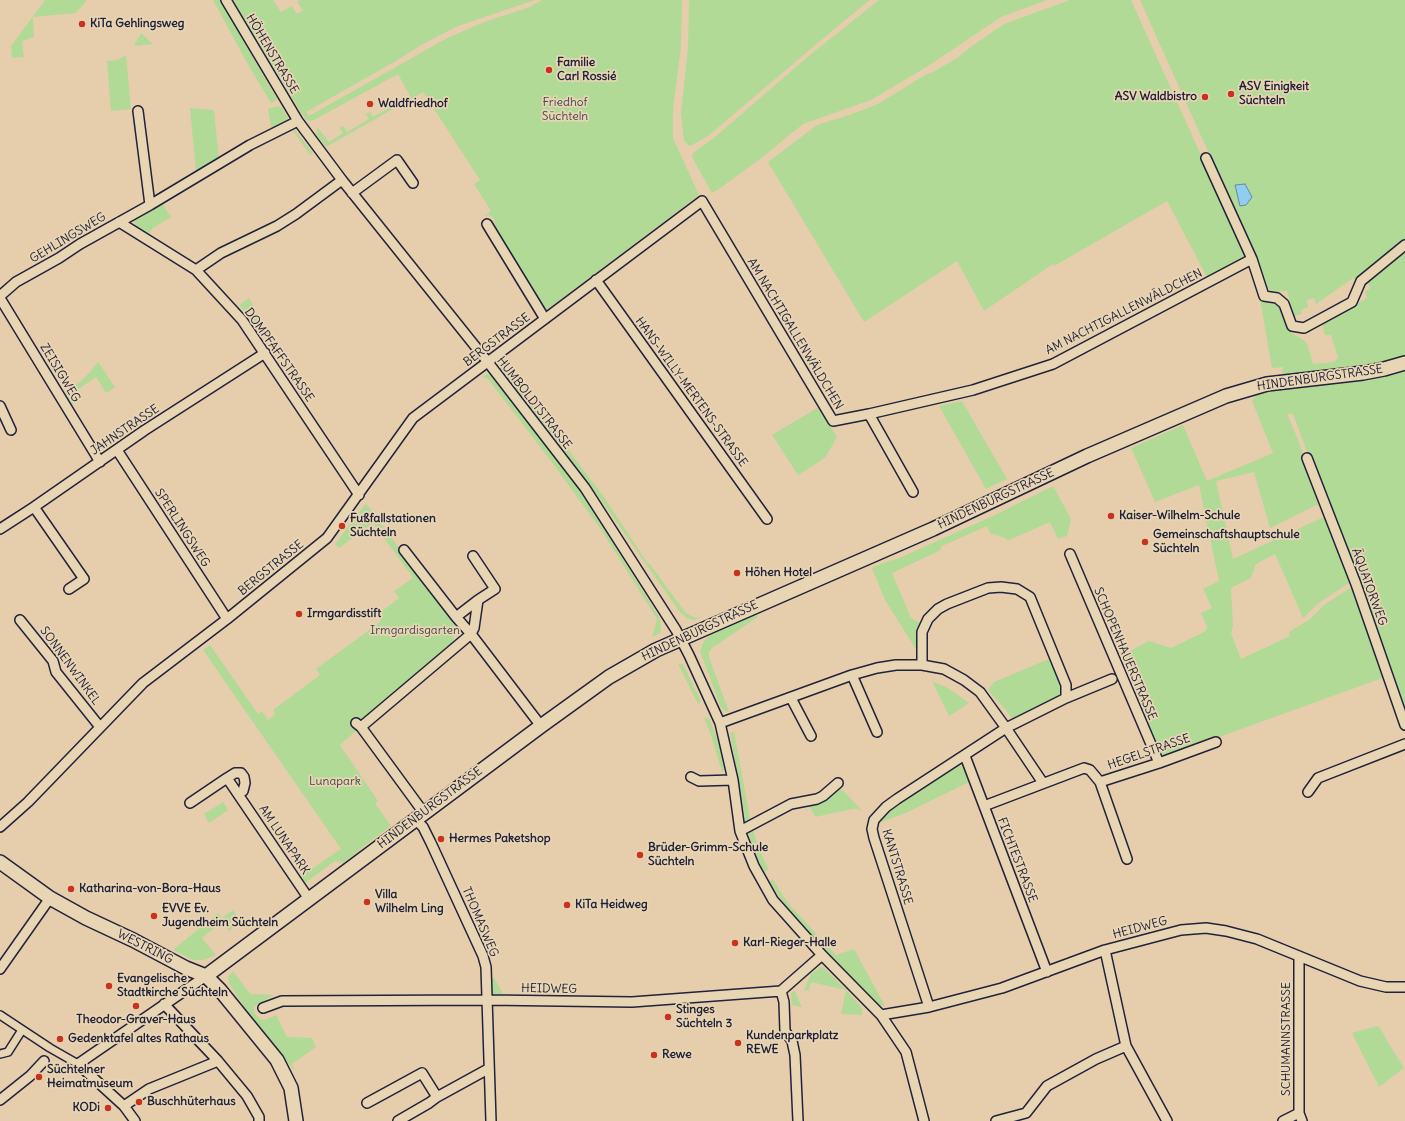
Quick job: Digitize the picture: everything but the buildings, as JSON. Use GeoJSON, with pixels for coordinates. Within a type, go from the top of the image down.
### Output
{"type":"FeatureCollection","features":[{"type":"Feature","properties":{"kind":"main road","name":"HINDENBURGSTRASSE"},"geometry":{"type":"LineString","coordinates":[[206,976],[609,676],[656,650],[933,529],[1087,456],[1226,396],[1267,384],[1363,373],[1405,363]]}},
{"type":"Feature","properties":{"kind":"main road","name":"WESTRING"},"geometry":{"type":"LineString","coordinates":[[2,865],[50,898],[86,918],[133,940],[186,968],[206,976],[220,990],[277,1060],[291,1088],[296,1121]]}},
{"type":"Feature","properties":{"kind":"street","name":"HÖHENSTRASSE"},"geometry":{"type":"LineString","coordinates":[[226,0],[298,121]]}},
{"type":"Feature","properties":{"kind":"street"},"geometry":{"type":"LineString","coordinates":[[138,111],[150,205]]}},
{"type":"Feature","properties":{"kind":"street","name":"HUMBOLDTSTRASSE"},"geometry":{"type":"LineString","coordinates":[[298,121],[352,193],[487,361],[585,488],[681,639],[720,723],[733,780],[740,831],[754,866],[773,900],[822,955],[881,1015],[906,1052],[924,1121]]}},
{"type":"Feature","properties":{"kind":"street","name":"GEHLINGSWEG"},"geometry":{"type":"LineString","coordinates":[[0,297],[16,282],[59,258],[80,244],[150,205],[250,145],[298,121]]}},
{"type":"Feature","properties":{"kind":"street"},"geometry":{"type":"LineString","coordinates":[[1206,158],[1252,259],[1264,296],[1277,298],[1284,304],[1292,326],[1304,328],[1352,302],[1361,281],[1405,245]]}},
{"type":"Feature","properties":{"kind":"street"},"geometry":{"type":"LineString","coordinates":[[352,193],[397,160],[413,183]]}},
{"type":"Feature","properties":{"kind":"street"},"geometry":{"type":"LineString","coordinates":[[196,270],[221,253],[277,226],[342,180]]}},
{"type":"Feature","properties":{"kind":"street","name":"AM NACHTIGALLENWÄLDCHEN"},"geometry":{"type":"LineString","coordinates":[[702,201],[833,421],[973,390],[1053,364],[1252,259]]}},
{"type":"Feature","properties":{"kind":"street","name":"BERGSTRASSE"},"geometry":{"type":"LineString","coordinates":[[0,827],[28,802],[143,683],[227,619],[327,538],[413,418],[702,201]]}},
{"type":"Feature","properties":{"kind":"street","name":"DOMPFAFFSTRASSE"},"geometry":{"type":"LineString","coordinates":[[119,222],[196,270],[242,320],[359,494]]}},
{"type":"Feature","properties":{"kind":"street","name":"BERGSTRASSE"},"geometry":{"type":"LineString","coordinates":[[487,224],[545,319]]}},
{"type":"Feature","properties":{"kind":"street","name":"HANS-WILLY-MERTENS-STRASSE"},"geometry":{"type":"LineString","coordinates":[[596,280],[767,519]]}},
{"type":"Feature","properties":{"kind":"street","name":"ZEISIGWEG"},"geometry":{"type":"LineString","coordinates":[[0,297],[100,462]]}},
{"type":"Feature","properties":{"kind":"street","name":"JAHNSTRASSE"},"geometry":{"type":"LineString","coordinates":[[0,529],[145,430],[265,353]]}},
{"type":"Feature","properties":{"kind":"street"},"geometry":{"type":"LineString","coordinates":[[0,406],[11,430]]}},
{"type":"Feature","properties":{"kind":"street"},"geometry":{"type":"LineString","coordinates":[[869,414],[913,492]]}},
{"type":"Feature","properties":{"kind":"street","name":"SPERLINGSWEG"},"geometry":{"type":"LineString","coordinates":[[117,450],[227,619]]}},
{"type":"Feature","properties":{"kind":"street","name":"ÄQUATORWEG"},"geometry":{"type":"LineString","coordinates":[[1306,458],[1356,584],[1405,725]]}},
{"type":"Feature","properties":{"kind":"street"},"geometry":{"type":"LineString","coordinates":[[34,507],[84,579],[69,589]]}},
{"type":"Feature","properties":{"kind":"street"},"geometry":{"type":"LineString","coordinates":[[404,550],[471,634],[541,726]]}},
{"type":"Feature","properties":{"kind":"street","name":"SCHOPENHAUERSTRASSE"},"geometry":{"type":"LineString","coordinates":[[1070,554],[1159,763]]}},
{"type":"Feature","properties":{"kind":"street"},"geometry":{"type":"LineString","coordinates":[[456,617],[495,589],[473,556]]}},
{"type":"Feature","properties":{"kind":"street"},"geometry":{"type":"LineString","coordinates":[[922,664],[922,632],[928,619],[938,609],[988,588],[1001,587],[1017,589],[1030,598],[1066,685],[1066,698]]}},
{"type":"Feature","properties":{"kind":"street"},"geometry":{"type":"LineString","coordinates":[[471,634],[474,628],[478,600]]}},
{"type":"Feature","properties":{"kind":"street","name":"SONNENWINKEL"},"geometry":{"type":"LineString","coordinates":[[20,620],[53,660],[56,672],[100,727]]}},
{"type":"Feature","properties":{"kind":"street","name":"THOMASWEG"},"geometry":{"type":"LineString","coordinates":[[471,634],[358,725],[420,816],[423,827],[483,956],[487,973],[488,1069],[491,1121]]}},
{"type":"Feature","properties":{"kind":"street"},"geometry":{"type":"LineString","coordinates":[[720,723],[852,675],[877,668],[896,665],[922,664],[944,669],[964,680],[980,692],[1043,783]]}},
{"type":"Feature","properties":{"kind":"street"},"geometry":{"type":"LineString","coordinates":[[852,675],[877,732]]}},
{"type":"Feature","properties":{"kind":"street","name":"KANTSTRASSE"},"geometry":{"type":"LineString","coordinates":[[929,1007],[872,829],[874,820],[886,807],[1006,728],[1066,698],[1112,679]]}},
{"type":"Feature","properties":{"kind":"street"},"geometry":{"type":"LineString","coordinates":[[791,698],[811,736]]}},
{"type":"Feature","properties":{"kind":"street","name":"HEGELSTRASSE"},"geometry":{"type":"LineString","coordinates":[[984,806],[1084,768],[1090,770],[1100,782],[1159,763],[1216,742]]}},
{"type":"Feature","properties":{"kind":"street"},"geometry":{"type":"LineString","coordinates":[[1308,792],[1318,778],[1405,744]]}},
{"type":"Feature","properties":{"kind":"street","name":"FICHTESTRASSE"},"geometry":{"type":"LineString","coordinates":[[965,756],[1047,972]]}},
{"type":"Feature","properties":{"kind":"street"},"geometry":{"type":"LineString","coordinates":[[190,803],[235,773],[241,774],[244,777],[245,783],[243,791],[239,794]]}},
{"type":"Feature","properties":{"kind":"street"},"geometry":{"type":"LineString","coordinates":[[691,777],[699,782],[733,780]]}},
{"type":"Feature","properties":{"kind":"street","name":"AM LUNAPARK"},"geometry":{"type":"LineString","coordinates":[[227,778],[309,899]]}},
{"type":"Feature","properties":{"kind":"street"},"geometry":{"type":"LineString","coordinates":[[1100,782],[1127,859]]}},
{"type":"Feature","properties":{"kind":"street"},"geometry":{"type":"LineString","coordinates":[[740,831],[791,804],[817,799],[823,796],[838,783]]}},
{"type":"Feature","properties":{"kind":"street"},"geometry":{"type":"LineString","coordinates":[[0,969],[50,898]]}},
{"type":"Feature","properties":{"kind":"street","name":"HEIDWEG"},"geometry":{"type":"LineString","coordinates":[[881,1015],[929,1007],[1002,988],[1105,950],[1181,930],[1206,928],[1226,931],[1257,939],[1360,980],[1386,987],[1405,987]]}},
{"type":"Feature","properties":{"kind":"street"},"geometry":{"type":"LineString","coordinates":[[1105,950],[1126,1046],[1167,1121]]}},
{"type":"Feature","properties":{"kind":"street"},"geometry":{"type":"LineString","coordinates":[[798,1121],[795,1055],[792,1041],[785,1031],[784,1002],[781,991],[822,955]]}},
{"type":"Feature","properties":{"kind":"street","name":"SCHUMANNSTRASSE"},"geometry":{"type":"LineString","coordinates":[[1299,956],[1300,1117]]}},
{"type":"Feature","properties":{"kind":"street","name":"HINDENBURGSTRASSE"},"geometry":{"type":"LineString","coordinates":[[78,1064],[206,976]]}},
{"type":"Feature","properties":{"kind":"street","name":"HEIDWEG"},"geometry":{"type":"LineString","coordinates":[[263,1008],[282,1001],[488,1000],[632,1002],[781,991]]}},
{"type":"Feature","properties":{"kind":"street"},"geometry":{"type":"LineString","coordinates":[[164,1004],[218,1061],[247,1096],[259,1117],[259,1121]]}},
{"type":"Feature","properties":{"kind":"street"},"geometry":{"type":"LineString","coordinates":[[0,1015],[50,1048],[78,1064],[124,1106],[135,1121]]}},
{"type":"Feature","properties":{"kind":"street"},"geometry":{"type":"LineString","coordinates":[[0,1054],[8,1052],[22,1030]]}},
{"type":"Feature","properties":{"kind":"street"},"geometry":{"type":"LineString","coordinates":[[996,1121],[1028,1117],[1047,1086],[1096,1059],[1126,1046]]}},
{"type":"Feature","properties":{"kind":"street"},"geometry":{"type":"LineString","coordinates":[[0,1100],[30,1076],[44,1061],[50,1048]]}},
{"type":"Feature","properties":{"kind":"street"},"geometry":{"type":"LineString","coordinates":[[124,1106],[149,1090],[218,1061]]}},
{"type":"Feature","properties":{"kind":"street"},"geometry":{"type":"LineString","coordinates":[[398,1121],[437,1097],[488,1069]]}},
{"type":"Feature","properties":{"kind":"street"},"geometry":{"type":"LineString","coordinates":[[367,1103],[422,1073],[437,1097]]}},
{"type":"Feature","properties":{"kind":"street"},"geometry":{"type":"LineString","coordinates":[[1282,1121],[1300,1117]]}},
{"type":"Feature","properties":{"kind":"green space"},"geometry":{"type":"Polygon","coordinates":[[[45,0],[87,0],[76,13],[33,17],[34,37],[22,41],[24,57],[12,58],[11,46],[45,0]]]}},
{"type":"Feature","properties":{"kind":"green space"},"geometry":{"type":"Polygon","coordinates":[[[213,0],[222,0],[221,2],[277,99],[271,103],[250,68],[213,0]]]}},
{"type":"Feature","properties":{"kind":"green space","name":"Friedhof Süchteln"},"geometry":{"type":"Polygon","coordinates":[[[233,0],[273,0],[281,12],[292,6],[297,14],[303,10],[297,2],[300,0],[535,0],[458,26],[421,45],[306,112],[309,116],[449,37],[487,21],[530,7],[542,0],[682,0],[681,48],[673,109],[673,138],[699,195],[545,311],[496,234],[494,218],[489,215],[484,216],[491,211],[474,184],[480,180],[423,92],[326,147],[316,134],[318,128],[329,142],[343,133],[339,128],[343,126],[347,132],[369,119],[366,114],[370,112],[373,117],[410,96],[398,74],[312,121],[306,120],[258,43],[264,40],[261,35],[255,38],[233,0]]]}},
{"type":"Feature","properties":{"kind":"green space"},"geometry":{"type":"Polygon","coordinates":[[[689,0],[870,0],[708,136],[689,146],[684,141],[681,113],[688,48],[689,0]]]}},
{"type":"Feature","properties":{"kind":"green space"},"geometry":{"type":"Polygon","coordinates":[[[879,0],[1047,0],[1001,17],[928,66],[871,100],[803,124],[760,159],[712,193],[692,157],[694,152],[715,137],[810,55],[879,0]]]}},
{"type":"Feature","properties":{"kind":"green space"},"geometry":{"type":"Polygon","coordinates":[[[1070,0],[1131,0],[1247,257],[1207,277],[1167,201],[1054,266],[1053,264],[984,311],[957,261],[864,322],[768,162],[817,125],[878,104],[925,75],[957,58],[1004,24],[1070,0]]]}},
{"type":"Feature","properties":{"kind":"green space"},"geometry":{"type":"Polygon","coordinates":[[[1140,0],[1405,0],[1405,240],[1356,282],[1353,278],[1316,304],[1314,298],[1307,300],[1308,307],[1301,310],[1302,314],[1294,316],[1287,291],[1273,292],[1265,286],[1254,254],[1140,0]]]}},
{"type":"Feature","properties":{"kind":"green space"},"geometry":{"type":"Polygon","coordinates":[[[141,33],[153,44],[134,46],[141,33]]]}},
{"type":"Feature","properties":{"kind":"green space"},"geometry":{"type":"Polygon","coordinates":[[[126,55],[131,109],[111,111],[107,61],[117,60],[126,55]]]}},
{"type":"Feature","properties":{"kind":"green space"},"geometry":{"type":"Polygon","coordinates":[[[277,106],[281,107],[288,118],[287,122],[274,128],[271,126],[268,109],[277,106]]]}},
{"type":"Feature","properties":{"kind":"green space"},"geometry":{"type":"Polygon","coordinates":[[[190,108],[214,110],[219,159],[196,172],[190,108]]]}},
{"type":"Feature","properties":{"kind":"green space"},"geometry":{"type":"Polygon","coordinates":[[[291,128],[294,129],[313,153],[310,155],[291,128]]]}},
{"type":"Feature","properties":{"kind":"green space"},"geometry":{"type":"Polygon","coordinates":[[[162,203],[171,217],[153,228],[147,236],[137,230],[134,221],[162,203]]]}},
{"type":"Feature","properties":{"kind":"green space"},"geometry":{"type":"Polygon","coordinates":[[[1405,248],[1405,358],[1375,366],[1282,377],[1283,367],[1272,368],[1260,299],[1278,306],[1289,330],[1304,340],[1308,346],[1313,364],[1334,362],[1338,358],[1331,335],[1325,335],[1322,324],[1367,298],[1365,292],[1370,288],[1367,280],[1405,248]]]}},
{"type":"Feature","properties":{"kind":"green space"},"geometry":{"type":"Polygon","coordinates":[[[249,298],[253,305],[252,309],[248,312],[244,311],[239,305],[249,298]]]}},
{"type":"Feature","properties":{"kind":"green space"},"geometry":{"type":"Polygon","coordinates":[[[258,313],[262,320],[254,326],[250,320],[251,316],[258,313]]]}},
{"type":"Feature","properties":{"kind":"green space"},"geometry":{"type":"Polygon","coordinates":[[[510,357],[506,363],[507,369],[604,497],[648,564],[649,563],[685,612],[696,618],[704,616],[694,620],[687,618],[679,611],[596,493],[591,491],[584,483],[584,477],[500,369],[502,363],[510,357]]]}},
{"type":"Feature","properties":{"kind":"green space"},"geometry":{"type":"Polygon","coordinates":[[[98,362],[115,387],[106,393],[96,377],[74,392],[78,398],[77,401],[69,407],[64,395],[67,390],[81,381],[98,362]]]}},
{"type":"Feature","properties":{"kind":"green space"},"geometry":{"type":"Polygon","coordinates":[[[1405,368],[1405,717],[1293,414],[1287,414],[1321,503],[1270,528],[1254,472],[1216,481],[1233,559],[1326,516],[1352,581],[1320,602],[1303,618],[1275,554],[1256,564],[1251,578],[1231,588],[1233,626],[1231,633],[1241,659],[1290,636],[1289,632],[1309,620],[1324,605],[1353,586],[1385,677],[1164,757],[1140,707],[1146,703],[1126,653],[1149,641],[1171,648],[1206,631],[1207,626],[1201,613],[1212,608],[1203,589],[1219,581],[1199,485],[1155,502],[1131,448],[1183,425],[1207,481],[1273,453],[1252,401],[1257,393],[1405,368]]]}},
{"type":"Feature","properties":{"kind":"green space"},"geometry":{"type":"Polygon","coordinates":[[[487,374],[490,375],[574,482],[578,484],[585,493],[585,498],[659,617],[661,626],[660,633],[652,637],[657,619],[602,531],[488,379],[482,377],[487,374]]]}},
{"type":"Feature","properties":{"kind":"green space"},"geometry":{"type":"Polygon","coordinates":[[[962,401],[1007,479],[986,489],[939,406],[962,401]]]}},
{"type":"Feature","properties":{"kind":"green space"},"geometry":{"type":"Polygon","coordinates":[[[819,407],[837,437],[825,458],[798,475],[772,435],[819,407]]]}},
{"type":"Feature","properties":{"kind":"green space"},"geometry":{"type":"Polygon","coordinates":[[[1053,486],[1071,519],[1067,536],[1058,539],[1050,522],[1007,541],[1007,539],[994,534],[991,535],[987,526],[940,547],[941,550],[892,573],[911,618],[921,623],[917,651],[885,600],[872,568],[897,559],[993,516],[1053,486]]]}},
{"type":"Feature","properties":{"kind":"green space","name":"Irmgardisgarten"},"geometry":{"type":"Polygon","coordinates":[[[366,503],[455,625],[453,645],[340,745],[378,801],[375,803],[391,826],[343,863],[335,861],[305,883],[301,876],[341,849],[203,650],[210,645],[258,714],[262,711],[268,720],[275,714],[273,710],[320,675],[316,669],[380,622],[382,611],[399,598],[394,591],[413,578],[373,523],[339,548],[335,544],[366,503]]]}},
{"type":"Feature","properties":{"kind":"green space"},"geometry":{"type":"Polygon","coordinates":[[[755,614],[758,617],[712,648],[709,652],[709,657],[729,712],[725,711],[721,708],[700,651],[704,641],[709,636],[755,614]]]}},
{"type":"Feature","properties":{"kind":"green space"},"geometry":{"type":"Polygon","coordinates":[[[1051,658],[1061,683],[1062,691],[1057,697],[1013,721],[1006,710],[988,690],[994,682],[1051,658]]]}},
{"type":"Feature","properties":{"kind":"green space"},"geometry":{"type":"Polygon","coordinates":[[[678,664],[683,664],[701,701],[698,704],[678,664]]]}},
{"type":"Feature","properties":{"kind":"green space"},"geometry":{"type":"Polygon","coordinates":[[[932,681],[948,688],[969,703],[949,716],[932,681]]]}},
{"type":"Feature","properties":{"kind":"green space"},"geometry":{"type":"Polygon","coordinates":[[[704,718],[709,718],[719,743],[726,768],[722,772],[711,735],[704,718]]]}},
{"type":"Feature","properties":{"kind":"green space"},"geometry":{"type":"Polygon","coordinates":[[[734,732],[750,818],[748,822],[744,823],[743,818],[745,817],[730,733],[734,732]]]}},
{"type":"Feature","properties":{"kind":"green space"},"geometry":{"type":"Polygon","coordinates":[[[958,765],[963,767],[969,782],[908,812],[879,823],[878,822],[883,814],[958,765]]]}},
{"type":"Feature","properties":{"kind":"green space"},"geometry":{"type":"Polygon","coordinates":[[[842,789],[863,812],[858,809],[852,809],[815,817],[808,803],[842,789]]]}},
{"type":"Feature","properties":{"kind":"green space"},"geometry":{"type":"Polygon","coordinates":[[[223,802],[228,810],[209,823],[204,814],[223,802]]]}},
{"type":"Feature","properties":{"kind":"green space"},"geometry":{"type":"Polygon","coordinates":[[[750,829],[753,830],[758,847],[769,870],[764,872],[756,856],[748,832],[750,829]]]}},
{"type":"Feature","properties":{"kind":"green space"},"geometry":{"type":"Polygon","coordinates":[[[773,879],[789,904],[836,955],[854,949],[885,1006],[876,1004],[791,913],[769,882],[773,879]]]}},
{"type":"Feature","properties":{"kind":"green space"},"geometry":{"type":"Polygon","coordinates":[[[233,910],[241,921],[229,931],[222,922],[202,938],[216,955],[203,960],[193,960],[173,950],[218,913],[222,918],[233,910]]]}},
{"type":"Feature","properties":{"kind":"green space"},"geometry":{"type":"Polygon","coordinates":[[[820,967],[823,967],[846,990],[811,982],[809,991],[804,990],[811,974],[820,967]]]}},
{"type":"Feature","properties":{"kind":"green space"},"geometry":{"type":"Polygon","coordinates":[[[233,971],[250,994],[274,995],[254,1007],[255,1014],[259,1018],[262,1020],[277,1015],[287,1037],[312,1038],[316,1047],[292,1064],[295,1071],[256,1026],[229,983],[228,977],[233,971]]]}},
{"type":"Feature","properties":{"kind":"green space"},"geometry":{"type":"Polygon","coordinates":[[[494,978],[503,994],[491,994],[490,979],[494,978]]]}},
{"type":"Feature","properties":{"kind":"green space"},"geometry":{"type":"Polygon","coordinates":[[[794,990],[802,1007],[792,1005],[791,994],[794,990]]]}},
{"type":"Feature","properties":{"kind":"green space"},"geometry":{"type":"Polygon","coordinates":[[[846,990],[862,1008],[862,1015],[841,1014],[846,990]]]}},
{"type":"Feature","properties":{"kind":"green space"},"geometry":{"type":"Polygon","coordinates":[[[1377,1026],[1380,1028],[1404,1068],[1379,1087],[1352,1033],[1377,1026]]]}},
{"type":"Feature","properties":{"kind":"water"},"geometry":{"type":"Polygon","coordinates":[[[1245,184],[1252,197],[1246,205],[1240,206],[1235,185],[1245,184]]]}},
{"type":"Feature","properties":{"kind":"place","name":"KiTa Gehlingsweg"},"geometry":{"type":"Point","coordinates":[82,24]}},
{"type":"Feature","properties":{"kind":"place","name":"Familie Carl Rossié"},"geometry":{"type":"Point","coordinates":[549,70]}},
{"type":"Feature","properties":{"kind":"place","name":"ASV Einigkeit Süchteln"},"geometry":{"type":"Point","coordinates":[1231,94]}},
{"type":"Feature","properties":{"kind":"place","name":"ASV Waldbistro"},"geometry":{"type":"Point","coordinates":[1205,97]}},
{"type":"Feature","properties":{"kind":"place","name":"Waldfriedhof"},"geometry":{"type":"Point","coordinates":[370,104]}},
{"type":"Feature","properties":{"kind":"place","name":"Kaiser-Wilhelm-Schule"},"geometry":{"type":"Point","coordinates":[1111,516]}},
{"type":"Feature","properties":{"kind":"place","name":"Fußfallstationen Süchteln"},"geometry":{"type":"Point","coordinates":[342,526]}},
{"type":"Feature","properties":{"kind":"place","name":"Gemeinschaftshauptschule Süchteln"},"geometry":{"type":"Point","coordinates":[1145,542]}},
{"type":"Feature","properties":{"kind":"place","name":"Höhen Hotel"},"geometry":{"type":"Point","coordinates":[737,573]}},
{"type":"Feature","properties":{"kind":"place","name":"Irmgardisstift"},"geometry":{"type":"Point","coordinates":[299,614]}},
{"type":"Feature","properties":{"kind":"place","name":"Hermes Paketshop"},"geometry":{"type":"Point","coordinates":[441,839]}},
{"type":"Feature","properties":{"kind":"place","name":"Brüder-Grimm-Schule Süchteln"},"geometry":{"type":"Point","coordinates":[640,855]}},
{"type":"Feature","properties":{"kind":"place","name":"Katharina-von-Bora-Haus"},"geometry":{"type":"Point","coordinates":[71,889]}},
{"type":"Feature","properties":{"kind":"place","name":"Villa Wilhelm Ling"},"geometry":{"type":"Point","coordinates":[367,902]}},
{"type":"Feature","properties":{"kind":"place","name":"KiTa Heidweg"},"geometry":{"type":"Point","coordinates":[567,905]}},
{"type":"Feature","properties":{"kind":"place","name":"EVVE Ev. Jugendheim Süchteln"},"geometry":{"type":"Point","coordinates":[154,916]}},
{"type":"Feature","properties":{"kind":"place","name":"Karl-Rieger-Halle"},"geometry":{"type":"Point","coordinates":[735,943]}},
{"type":"Feature","properties":{"kind":"place","name":"Evangelische Stadtkirche Süchteln"},"geometry":{"type":"Point","coordinates":[109,986]}},
{"type":"Feature","properties":{"kind":"place","name":"Theodor-Graver-Haus"},"geometry":{"type":"Point","coordinates":[136,1006]}},
{"type":"Feature","properties":{"kind":"place","name":"Stinges Süchteln 3"},"geometry":{"type":"Point","coordinates":[668,1017]}},
{"type":"Feature","properties":{"kind":"place","name":"Gedenktafel altes Rathaus"},"geometry":{"type":"Point","coordinates":[60,1039]}},
{"type":"Feature","properties":{"kind":"place","name":"Kundenparkplatz REWE"},"geometry":{"type":"Point","coordinates":[738,1043]}},
{"type":"Feature","properties":{"kind":"place","name":"Rewe"},"geometry":{"type":"Point","coordinates":[654,1055]}},
{"type":"Feature","properties":{"kind":"place","name":"Süchtelner Heimatmuseum"},"geometry":{"type":"Point","coordinates":[39,1077]}},
{"type":"Feature","properties":{"kind":"place","name":"Buschhüterhaus"},"geometry":{"type":"Point","coordinates":[139,1102]}},
{"type":"Feature","properties":{"kind":"place","name":"KODi"},"geometry":{"type":"Point","coordinates":[108,1108]}},
{"type":"Feature","properties":{"kind":"park label","name":"Lunapark"},"geometry":{"type":"Point","coordinates":[335,782]}}]}
